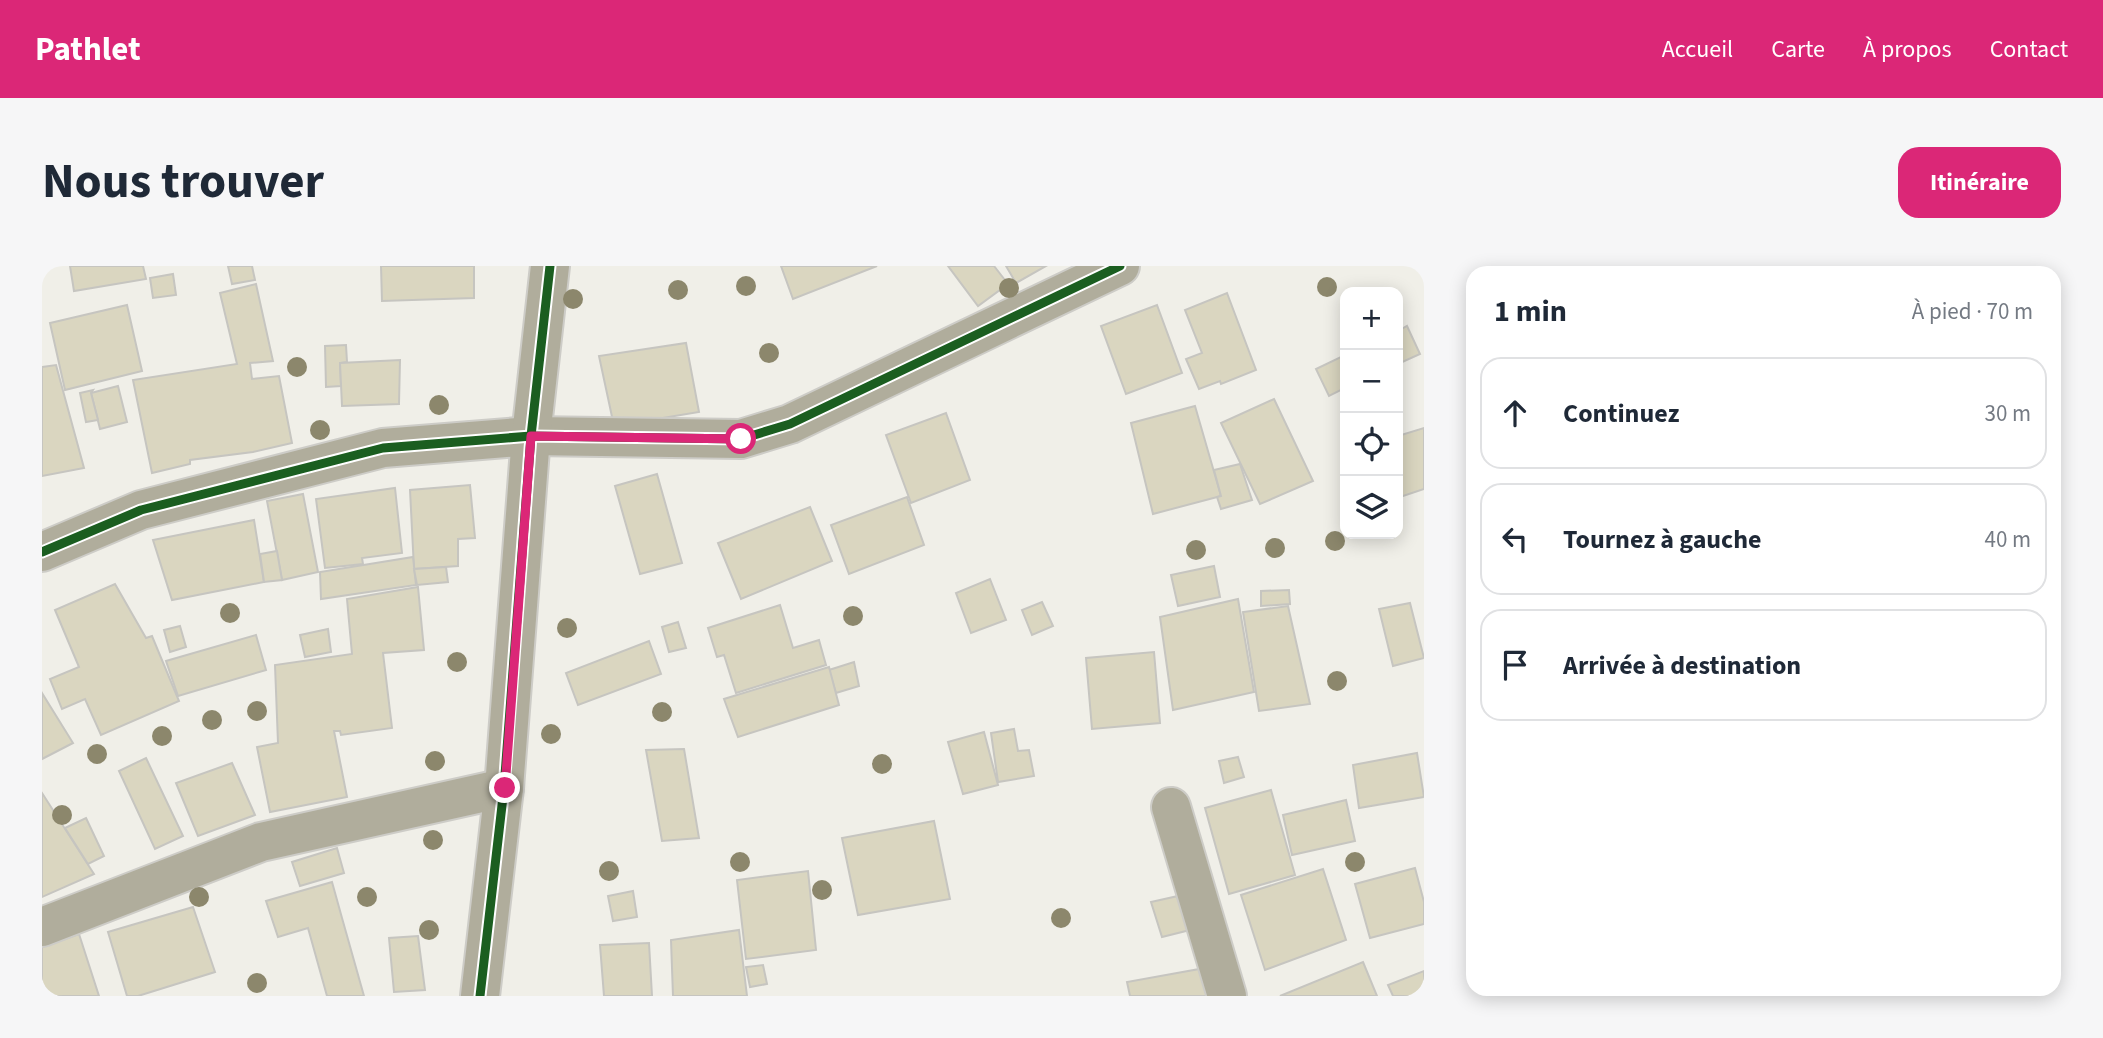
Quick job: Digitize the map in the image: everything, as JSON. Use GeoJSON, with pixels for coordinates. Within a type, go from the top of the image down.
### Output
{"type":"FeatureCollection","features":[{"type":"Feature","properties":{"kind":"street"},"geometry":{"type":"LineString","coordinates":[[480,996],[505,788],[531,436],[550,266]]}},
{"type":"Feature","properties":{"kind":"street"},"geometry":{"type":"LineString","coordinates":[[42,552],[141,510],[383,449],[531,436],[741,439],[790,424],[1120,266]]}},
{"type":"Feature","properties":{"kind":"street"},"geometry":{"type":"LineString","coordinates":[[42,927],[261,842],[505,788]]}},
{"type":"Feature","properties":{"kind":"street"},"geometry":{"type":"LineString","coordinates":[[1171,807],[1227,996]]}},
{"type":"Feature","properties":{"kind":"building"},"geometry":{"type":"Polygon","coordinates":[[[70,266],[143,266],[146,279],[74,291],[70,266]]]}},
{"type":"Feature","properties":{"kind":"building"},"geometry":{"type":"Polygon","coordinates":[[[228,266],[252,266],[255,280],[232,284],[228,266]]]}},
{"type":"Feature","properties":{"kind":"building"},"geometry":{"type":"Polygon","coordinates":[[[381,266],[474,266],[474,298],[382,301],[381,266]]]}},
{"type":"Feature","properties":{"kind":"building"},"geometry":{"type":"Polygon","coordinates":[[[781,266],[877,266],[793,299],[781,266]]]}},
{"type":"Feature","properties":{"kind":"building"},"geometry":{"type":"Polygon","coordinates":[[[948,266],[994,266],[1008,284],[978,306],[948,266]]]}},
{"type":"Feature","properties":{"kind":"building"},"geometry":{"type":"Polygon","coordinates":[[[1006,266],[1046,266],[1016,283],[1006,266]]]}},
{"type":"Feature","properties":{"kind":"building"},"geometry":{"type":"Polygon","coordinates":[[[173,274],[176,295],[153,298],[150,278],[173,274]]]}},
{"type":"Feature","properties":{"kind":"building"},"geometry":{"type":"Polygon","coordinates":[[[256,284],[273,361],[250,363],[252,379],[279,376],[292,443],[253,452],[190,460],[190,464],[152,473],[133,380],[237,364],[220,293],[256,284]]]}},
{"type":"Feature","properties":{"kind":"building"},"geometry":{"type":"Polygon","coordinates":[[[1227,293],[1256,370],[1221,384],[1220,381],[1199,389],[1186,359],[1202,353],[1185,310],[1227,293]]]}},
{"type":"Feature","properties":{"kind":"building"},"geometry":{"type":"Polygon","coordinates":[[[127,305],[142,371],[65,390],[50,323],[127,305]]]}},
{"type":"Feature","properties":{"kind":"building"},"geometry":{"type":"Polygon","coordinates":[[[1157,305],[1182,373],[1126,394],[1101,326],[1157,305]]]}},
{"type":"Feature","properties":{"kind":"building"},"geometry":{"type":"Polygon","coordinates":[[[1407,326],[1420,354],[1403,362],[1403,350],[1403,328],[1407,326]]]}},
{"type":"Feature","properties":{"kind":"building"},"geometry":{"type":"Polygon","coordinates":[[[686,343],[699,412],[614,426],[599,356],[686,343]]]}},
{"type":"Feature","properties":{"kind":"building"},"geometry":{"type":"Polygon","coordinates":[[[346,345],[347,362],[340,363],[341,386],[326,387],[325,346],[346,345]]]}},
{"type":"Feature","properties":{"kind":"building"},"geometry":{"type":"Polygon","coordinates":[[[1340,357],[1340,390],[1329,396],[1316,369],[1340,357]]]}},
{"type":"Feature","properties":{"kind":"building"},"geometry":{"type":"Polygon","coordinates":[[[400,360],[399,404],[342,406],[340,363],[400,360]]]}},
{"type":"Feature","properties":{"kind":"building"},"geometry":{"type":"Polygon","coordinates":[[[56,365],[84,468],[42,476],[42,367],[56,365]]]}},
{"type":"Feature","properties":{"kind":"building"},"geometry":{"type":"Polygon","coordinates":[[[118,386],[127,422],[100,429],[91,393],[118,386]]]}},
{"type":"Feature","properties":{"kind":"building"},"geometry":{"type":"Polygon","coordinates":[[[93,390],[91,393],[98,420],[86,422],[80,393],[93,390]]]}},
{"type":"Feature","properties":{"kind":"building"},"geometry":{"type":"Polygon","coordinates":[[[1274,399],[1313,481],[1260,504],[1221,423],[1274,399]]]}},
{"type":"Feature","properties":{"kind":"building"},"geometry":{"type":"Polygon","coordinates":[[[1195,406],[1221,496],[1153,514],[1131,423],[1195,406]]]}},
{"type":"Feature","properties":{"kind":"building"},"geometry":{"type":"Polygon","coordinates":[[[946,413],[970,480],[911,503],[886,435],[946,413]]]}},
{"type":"Feature","properties":{"kind":"building"},"geometry":{"type":"Polygon","coordinates":[[[1424,428],[1424,489],[1403,496],[1403,476],[1403,434],[1424,428]]]}},
{"type":"Feature","properties":{"kind":"building"},"geometry":{"type":"Polygon","coordinates":[[[1240,464],[1252,500],[1221,509],[1217,497],[1221,496],[1214,470],[1240,464]]]}},
{"type":"Feature","properties":{"kind":"building"},"geometry":{"type":"Polygon","coordinates":[[[657,474],[682,563],[640,574],[615,486],[657,474]]]}},
{"type":"Feature","properties":{"kind":"building"},"geometry":{"type":"Polygon","coordinates":[[[470,485],[475,538],[458,539],[458,566],[414,569],[410,490],[470,485]]]}},
{"type":"Feature","properties":{"kind":"building"},"geometry":{"type":"Polygon","coordinates":[[[395,488],[402,553],[362,558],[363,564],[325,568],[316,499],[395,488]]]}},
{"type":"Feature","properties":{"kind":"building"},"geometry":{"type":"Polygon","coordinates":[[[303,494],[318,572],[282,580],[267,501],[303,494]]]}},
{"type":"Feature","properties":{"kind":"building"},"geometry":{"type":"Polygon","coordinates":[[[907,497],[924,545],[849,574],[831,525],[907,497]]]}},
{"type":"Feature","properties":{"kind":"building"},"geometry":{"type":"Polygon","coordinates":[[[810,507],[832,561],[741,599],[718,543],[810,507]]]}},
{"type":"Feature","properties":{"kind":"building"},"geometry":{"type":"Polygon","coordinates":[[[254,520],[264,582],[172,600],[153,540],[254,520]]]}},
{"type":"Feature","properties":{"kind":"building"},"geometry":{"type":"Polygon","coordinates":[[[277,551],[282,580],[264,582],[260,554],[277,551]]]}},
{"type":"Feature","properties":{"kind":"building"},"geometry":{"type":"Polygon","coordinates":[[[413,557],[416,585],[321,599],[320,572],[413,557]]]}},
{"type":"Feature","properties":{"kind":"building"},"geometry":{"type":"Polygon","coordinates":[[[1214,566],[1220,597],[1178,606],[1171,575],[1214,566]]]}},
{"type":"Feature","properties":{"kind":"building"},"geometry":{"type":"Polygon","coordinates":[[[446,567],[448,582],[417,585],[414,569],[446,567]]]}},
{"type":"Feature","properties":{"kind":"building"},"geometry":{"type":"Polygon","coordinates":[[[990,579],[1006,620],[971,633],[956,593],[990,579]]]}},
{"type":"Feature","properties":{"kind":"building"},"geometry":{"type":"Polygon","coordinates":[[[115,584],[146,638],[152,636],[179,701],[101,735],[85,699],[62,709],[50,679],[79,667],[55,610],[115,584]]]}},
{"type":"Feature","properties":{"kind":"building"},"geometry":{"type":"Polygon","coordinates":[[[418,587],[424,650],[383,653],[392,728],[341,735],[340,731],[334,731],[347,797],[270,812],[257,747],[278,743],[275,665],[352,654],[347,599],[418,587]]]}},
{"type":"Feature","properties":{"kind":"building"},"geometry":{"type":"Polygon","coordinates":[[[1289,590],[1290,604],[1261,606],[1261,591],[1289,590]]]}},
{"type":"Feature","properties":{"kind":"building"},"geometry":{"type":"Polygon","coordinates":[[[1238,599],[1254,692],[1173,710],[1160,617],[1238,599]]]}},
{"type":"Feature","properties":{"kind":"building"},"geometry":{"type":"Polygon","coordinates":[[[1042,602],[1053,626],[1032,635],[1022,610],[1042,602]]]}},
{"type":"Feature","properties":{"kind":"building"},"geometry":{"type":"Polygon","coordinates":[[[1410,603],[1424,658],[1393,666],[1379,609],[1410,603]]]}},
{"type":"Feature","properties":{"kind":"building"},"geometry":{"type":"Polygon","coordinates":[[[780,605],[793,648],[819,640],[826,665],[736,693],[724,655],[717,657],[708,628],[780,605]]]}},
{"type":"Feature","properties":{"kind":"building"},"geometry":{"type":"Polygon","coordinates":[[[1288,606],[1310,704],[1259,711],[1243,612],[1288,606]]]}},
{"type":"Feature","properties":{"kind":"building"},"geometry":{"type":"Polygon","coordinates":[[[678,622],[686,648],[669,652],[662,627],[678,622]]]}},
{"type":"Feature","properties":{"kind":"building"},"geometry":{"type":"Polygon","coordinates":[[[180,626],[186,647],[170,652],[164,630],[180,626]]]}},
{"type":"Feature","properties":{"kind":"building"},"geometry":{"type":"Polygon","coordinates":[[[328,629],[331,652],[305,657],[300,635],[328,629]]]}},
{"type":"Feature","properties":{"kind":"building"},"geometry":{"type":"Polygon","coordinates":[[[256,635],[266,670],[178,696],[166,661],[256,635]]]}},
{"type":"Feature","properties":{"kind":"building"},"geometry":{"type":"Polygon","coordinates":[[[649,641],[661,674],[578,705],[566,673],[649,641]]]}},
{"type":"Feature","properties":{"kind":"building"},"geometry":{"type":"Polygon","coordinates":[[[1154,652],[1160,723],[1092,729],[1086,658],[1154,652]]]}},
{"type":"Feature","properties":{"kind":"building"},"geometry":{"type":"Polygon","coordinates":[[[854,662],[859,686],[836,693],[829,670],[854,662]]]}},
{"type":"Feature","properties":{"kind":"building"},"geometry":{"type":"Polygon","coordinates":[[[829,667],[839,705],[738,737],[724,699],[829,667]]]}},
{"type":"Feature","properties":{"kind":"building"},"geometry":{"type":"Polygon","coordinates":[[[42,693],[73,743],[42,759],[42,693]]]}},
{"type":"Feature","properties":{"kind":"building"},"geometry":{"type":"Polygon","coordinates":[[[1014,729],[1018,751],[1029,750],[1034,776],[998,782],[991,733],[1014,729]]]}},
{"type":"Feature","properties":{"kind":"building"},"geometry":{"type":"Polygon","coordinates":[[[984,732],[998,785],[963,794],[948,742],[984,732]]]}},
{"type":"Feature","properties":{"kind":"building"},"geometry":{"type":"Polygon","coordinates":[[[684,749],[699,838],[662,841],[646,750],[684,749]]]}},
{"type":"Feature","properties":{"kind":"building"},"geometry":{"type":"Polygon","coordinates":[[[1417,753],[1424,797],[1359,808],[1353,765],[1417,753]]]}},
{"type":"Feature","properties":{"kind":"building"},"geometry":{"type":"Polygon","coordinates":[[[1238,757],[1244,777],[1224,783],[1219,761],[1238,757]]]}},
{"type":"Feature","properties":{"kind":"building"},"geometry":{"type":"Polygon","coordinates":[[[146,758],[183,836],[155,849],[119,771],[146,758]]]}},
{"type":"Feature","properties":{"kind":"building"},"geometry":{"type":"Polygon","coordinates":[[[232,763],[255,815],[198,836],[176,783],[232,763]]]}},
{"type":"Feature","properties":{"kind":"building"},"geometry":{"type":"Polygon","coordinates":[[[1271,790],[1295,875],[1229,894],[1205,808],[1271,790]]]}},
{"type":"Feature","properties":{"kind":"building"},"geometry":{"type":"Polygon","coordinates":[[[42,793],[94,874],[42,897],[42,793]]]}},
{"type":"Feature","properties":{"kind":"building"},"geometry":{"type":"Polygon","coordinates":[[[1346,800],[1355,841],[1292,855],[1283,815],[1346,800]]]}},
{"type":"Feature","properties":{"kind":"building"},"geometry":{"type":"Polygon","coordinates":[[[86,818],[104,856],[88,864],[65,828],[86,818]]]}},
{"type":"Feature","properties":{"kind":"building"},"geometry":{"type":"Polygon","coordinates":[[[934,821],[950,899],[858,915],[842,838],[934,821]]]}},
{"type":"Feature","properties":{"kind":"building"},"geometry":{"type":"Polygon","coordinates":[[[337,848],[344,873],[300,886],[292,862],[337,848]]]}},
{"type":"Feature","properties":{"kind":"building"},"geometry":{"type":"Polygon","coordinates":[[[1415,868],[1424,902],[1424,924],[1370,938],[1355,884],[1415,868]]]}},
{"type":"Feature","properties":{"kind":"building"},"geometry":{"type":"Polygon","coordinates":[[[1323,869],[1346,940],[1265,970],[1241,895],[1323,869]]]}},
{"type":"Feature","properties":{"kind":"building"},"geometry":{"type":"Polygon","coordinates":[[[808,871],[816,950],[746,959],[737,880],[808,871]]]}},
{"type":"Feature","properties":{"kind":"building"},"geometry":{"type":"Polygon","coordinates":[[[332,882],[364,996],[327,996],[308,928],[278,937],[266,901],[332,882]]]}},
{"type":"Feature","properties":{"kind":"building"},"geometry":{"type":"Polygon","coordinates":[[[633,891],[637,917],[613,921],[608,896],[633,891]]]}},
{"type":"Feature","properties":{"kind":"building"},"geometry":{"type":"Polygon","coordinates":[[[1178,896],[1190,930],[1162,937],[1151,902],[1178,896]]]}},
{"type":"Feature","properties":{"kind":"building"},"geometry":{"type":"Polygon","coordinates":[[[193,907],[215,972],[138,996],[127,996],[108,932],[193,907]]]}},
{"type":"Feature","properties":{"kind":"building"},"geometry":{"type":"Polygon","coordinates":[[[739,930],[747,996],[673,996],[671,940],[739,930]]]}},
{"type":"Feature","properties":{"kind":"building"},"geometry":{"type":"Polygon","coordinates":[[[79,934],[99,996],[42,996],[42,947],[79,934]]]}},
{"type":"Feature","properties":{"kind":"building"},"geometry":{"type":"Polygon","coordinates":[[[418,936],[425,990],[394,992],[389,938],[418,936]]]}},
{"type":"Feature","properties":{"kind":"building"},"geometry":{"type":"Polygon","coordinates":[[[649,943],[652,996],[604,996],[600,945],[649,943]]]}},
{"type":"Feature","properties":{"kind":"building"},"geometry":{"type":"Polygon","coordinates":[[[1363,962],[1377,996],[1280,996],[1363,962]]]}},
{"type":"Feature","properties":{"kind":"building"},"geometry":{"type":"Polygon","coordinates":[[[763,965],[767,984],[750,987],[746,967],[763,965]]]}},
{"type":"Feature","properties":{"kind":"building"},"geometry":{"type":"Polygon","coordinates":[[[1205,968],[1210,996],[1130,996],[1127,982],[1205,968]]]}},
{"type":"Feature","properties":{"kind":"building"},"geometry":{"type":"Polygon","coordinates":[[[1424,971],[1424,996],[1393,996],[1388,985],[1424,971]]]}},
{"type":"Feature","properties":{"kind":"cycle path"},"geometry":{"type":"LineString","coordinates":[[480,996],[504,788],[531,436],[550,266]]}},
{"type":"Feature","properties":{"kind":"cycle path"},"geometry":{"type":"LineString","coordinates":[[42,552],[141,510],[383,448],[531,436],[741,439],[790,424],[1120,266]]}},
{"type":"Feature","properties":{"kind":"route"},"geometry":{"type":"LineString","coordinates":[[505,788],[531,436],[741,439]]}}]}
